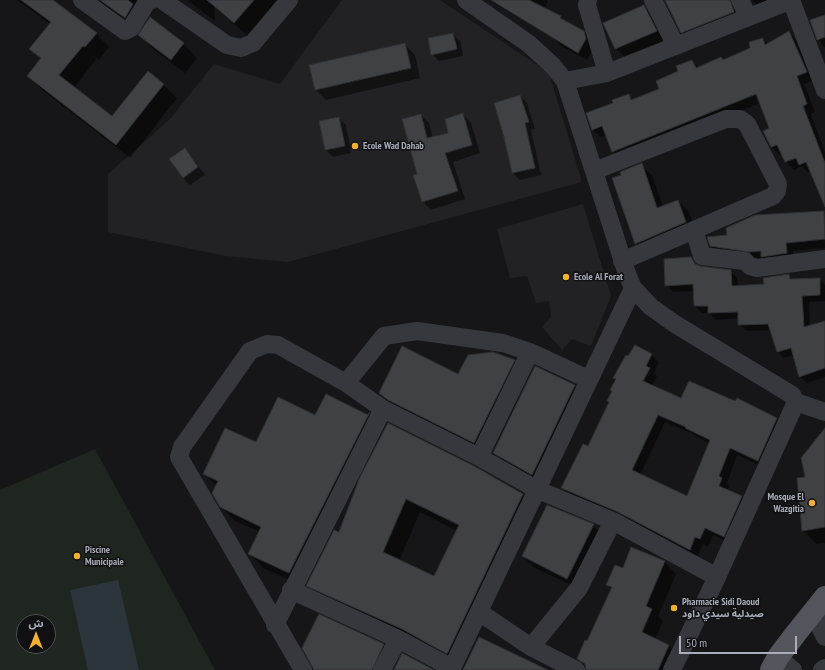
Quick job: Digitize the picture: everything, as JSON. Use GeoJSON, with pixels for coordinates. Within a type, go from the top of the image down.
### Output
{"type":"FeatureCollection","features":[{"type":"Feature","properties":{"kind":"main road"},"geometry":{"type":"LineString","coordinates":[[781,666],[820,603]]}},
{"type":"Feature","properties":{"kind":"street"},"geometry":{"type":"LineString","coordinates":[[82,0],[125,31],[130,28],[147,2],[152,0]]}},
{"type":"Feature","properties":{"kind":"street"},"geometry":{"type":"LineString","coordinates":[[162,0],[227,45],[241,48],[253,43],[289,0]]}},
{"type":"Feature","properties":{"kind":"street"},"geometry":{"type":"LineString","coordinates":[[466,0],[529,44],[553,66],[564,82],[622,261],[633,288],[651,307],[675,324],[792,395],[796,402],[825,412]]}},
{"type":"Feature","properties":{"kind":"street"},"geometry":{"type":"LineString","coordinates":[[588,0],[587,6],[607,73]]}},
{"type":"Feature","properties":{"kind":"street"},"geometry":{"type":"LineString","coordinates":[[653,0],[676,46]]}},
{"type":"Feature","properties":{"kind":"street"},"geometry":{"type":"LineString","coordinates":[[740,0],[748,17]]}},
{"type":"Feature","properties":{"kind":"street"},"geometry":{"type":"LineString","coordinates":[[564,82],[607,73],[792,0],[825,90]]}},
{"type":"Feature","properties":{"kind":"street"},"geometry":{"type":"LineString","coordinates":[[594,171],[726,119],[740,119],[747,124],[778,184],[777,191],[773,196],[622,261]]}},
{"type":"Feature","properties":{"kind":"street"},"geometry":{"type":"LineString","coordinates":[[694,230],[702,256],[745,261],[750,266],[757,268],[825,259]]}},
{"type":"Feature","properties":{"kind":"street"},"geometry":{"type":"LineString","coordinates":[[292,590],[398,639],[451,669],[538,490],[588,379],[633,288]]}},
{"type":"Feature","properties":{"kind":"street"},"geometry":{"type":"LineString","coordinates":[[346,383],[384,336],[417,331],[503,343],[530,352],[588,379]]}},
{"type":"Feature","properties":{"kind":"street"},"geometry":{"type":"LineString","coordinates":[[302,670],[181,464],[179,452],[250,351],[267,344],[278,346],[346,383],[383,409],[479,457],[538,490],[613,521],[717,577]]}},
{"type":"Feature","properties":{"kind":"street"},"geometry":{"type":"LineString","coordinates":[[479,457],[530,352]]}},
{"type":"Feature","properties":{"kind":"street"},"geometry":{"type":"LineString","coordinates":[[672,670],[717,577],[796,402]]}},
{"type":"Feature","properties":{"kind":"street"},"geometry":{"type":"LineString","coordinates":[[276,625],[383,409]]}},
{"type":"Feature","properties":{"kind":"street"},"geometry":{"type":"LineString","coordinates":[[531,646],[579,588],[613,521]]}},
{"type":"Feature","properties":{"kind":"street"},"geometry":{"type":"LineString","coordinates":[[820,603],[818,623],[825,637]]}},
{"type":"Feature","properties":{"kind":"street"},"geometry":{"type":"LineString","coordinates":[[479,612],[531,646],[576,670]]}},
{"type":"Feature","properties":{"kind":"street"},"geometry":{"type":"LineString","coordinates":[[382,670],[398,639]]}},
{"type":"Feature","properties":{"kind":"shaded area","name":"Ecole Wad Dahab"},"geometry":{"type":"Polygon","coordinates":[[[342,0],[440,0],[549,73],[582,182],[288,262],[226,256],[108,232],[108,174],[170,119],[214,64],[280,84],[342,0]]]}},
{"type":"Feature","properties":{"kind":"shaded area","name":"Ecole Al Forat"},"geometry":{"type":"Polygon","coordinates":[[[583,204],[611,296],[591,346],[572,339],[562,350],[542,327],[551,317],[549,301],[536,303],[527,276],[510,278],[497,229],[583,204]]]}},
{"type":"Feature","properties":{"kind":"shaded area","name":"Piscine Municipale"},"geometry":{"type":"Polygon","coordinates":[[[95,449],[215,670],[0,670],[0,490],[95,449]]]}},
{"type":"Feature","properties":{"kind":"shaded area"},"geometry":{"type":"Polygon","coordinates":[[[118,580],[139,670],[88,670],[70,590],[118,580]]]}},
{"type":"Feature","properties":{"kind":"building"},"geometry":{"type":"Polygon","coordinates":[[[21,0],[53,0],[97,33],[85,47],[83,46],[59,75],[112,116],[148,71],[164,84],[116,145],[27,76],[41,58],[29,49],[51,22],[21,0]]]}},
{"type":"Feature","properties":{"kind":"building"},"geometry":{"type":"Polygon","coordinates":[[[100,0],[128,0],[133,4],[125,18],[100,0]]]}},
{"type":"Feature","properties":{"kind":"building"},"geometry":{"type":"Polygon","coordinates":[[[207,0],[254,0],[234,23],[207,0]]]}},
{"type":"Feature","properties":{"kind":"building"},"geometry":{"type":"Polygon","coordinates":[[[491,0],[529,0],[561,16],[560,18],[584,31],[586,39],[578,53],[491,0]]]}},
{"type":"Feature","properties":{"kind":"building"},"geometry":{"type":"Polygon","coordinates":[[[665,0],[730,0],[734,12],[681,33],[665,0]]]}},
{"type":"Feature","properties":{"kind":"building"},"geometry":{"type":"Polygon","coordinates":[[[644,5],[657,31],[615,49],[603,23],[644,5]]]}},
{"type":"Feature","properties":{"kind":"building"},"geometry":{"type":"Polygon","coordinates":[[[825,15],[825,37],[817,40],[810,20],[825,15]]]}},
{"type":"Feature","properties":{"kind":"building"},"geometry":{"type":"Polygon","coordinates":[[[150,17],[184,43],[171,60],[138,35],[150,17]]]}},
{"type":"Feature","properties":{"kind":"building"},"geometry":{"type":"Polygon","coordinates":[[[789,31],[807,72],[797,76],[807,104],[803,106],[825,163],[825,207],[806,162],[799,165],[796,158],[785,162],[777,145],[771,147],[763,131],[769,128],[756,94],[612,152],[602,126],[592,130],[586,113],[613,103],[612,100],[629,94],[631,100],[659,89],[656,81],[678,71],[676,66],[692,60],[696,68],[721,57],[723,60],[750,48],[749,42],[763,38],[765,45],[789,31]]]}},
{"type":"Feature","properties":{"kind":"building"},"geometry":{"type":"Polygon","coordinates":[[[453,33],[457,49],[431,55],[428,38],[453,33]]]}},
{"type":"Feature","properties":{"kind":"building"},"geometry":{"type":"Polygon","coordinates":[[[405,43],[411,68],[315,90],[309,65],[405,43]]]}},
{"type":"Feature","properties":{"kind":"building"},"geometry":{"type":"Polygon","coordinates":[[[520,95],[529,122],[525,123],[535,168],[512,173],[504,137],[494,103],[520,95]]]}},
{"type":"Feature","properties":{"kind":"building"},"geometry":{"type":"Polygon","coordinates":[[[463,113],[472,145],[445,153],[458,191],[422,202],[413,175],[417,174],[402,119],[421,114],[427,138],[448,133],[445,119],[463,113]]]}},
{"type":"Feature","properties":{"kind":"building"},"geometry":{"type":"Polygon","coordinates":[[[339,117],[345,146],[325,150],[319,121],[339,117]]]}},
{"type":"Feature","properties":{"kind":"building"},"geometry":{"type":"Polygon","coordinates":[[[185,148],[198,167],[183,178],[169,159],[185,148]]]}},
{"type":"Feature","properties":{"kind":"building"},"geometry":{"type":"Polygon","coordinates":[[[642,163],[657,208],[678,200],[686,222],[635,244],[612,178],[621,175],[620,172],[642,163]]]}},
{"type":"Feature","properties":{"kind":"building"},"geometry":{"type":"Polygon","coordinates":[[[824,211],[825,239],[786,243],[787,253],[761,257],[761,251],[749,252],[710,246],[707,237],[727,235],[726,228],[755,215],[824,211]]]}},
{"type":"Feature","properties":{"kind":"building"},"geometry":{"type":"Polygon","coordinates":[[[691,257],[695,264],[700,266],[731,270],[732,286],[764,284],[763,278],[789,274],[790,279],[820,278],[820,295],[802,296],[804,327],[825,321],[825,368],[799,377],[791,348],[777,352],[768,324],[738,325],[738,312],[708,313],[708,306],[694,306],[693,284],[665,286],[664,259],[691,257]]]}},
{"type":"Feature","properties":{"kind":"building"},"geometry":{"type":"Polygon","coordinates":[[[635,345],[652,354],[646,366],[650,368],[643,381],[681,398],[689,381],[735,401],[737,398],[777,418],[758,461],[730,448],[719,476],[722,478],[719,486],[742,496],[724,537],[705,528],[700,539],[695,537],[690,550],[618,512],[561,488],[583,444],[588,446],[609,402],[607,401],[612,391],[610,390],[616,379],[613,378],[626,355],[628,356],[635,345]],[[658,415],[632,470],[687,496],[710,440],[685,428],[686,427],[658,415]]]}},
{"type":"Feature","properties":{"kind":"building"},"geometry":{"type":"Polygon","coordinates":[[[402,346],[458,374],[468,355],[493,352],[515,360],[474,443],[388,400],[379,393],[402,346]]]}},
{"type":"Feature","properties":{"kind":"building"},"geometry":{"type":"Polygon","coordinates":[[[535,366],[575,385],[532,475],[493,453],[535,366]]]}},
{"type":"Feature","properties":{"kind":"building"},"geometry":{"type":"Polygon","coordinates":[[[326,394],[368,415],[370,412],[289,573],[248,554],[261,527],[220,507],[212,493],[218,481],[203,474],[225,428],[256,442],[278,397],[315,415],[326,394]]]}},
{"type":"Feature","properties":{"kind":"building"},"geometry":{"type":"Polygon","coordinates":[[[388,423],[474,466],[523,494],[447,654],[402,629],[306,586],[334,530],[339,532],[360,477],[388,423]],[[406,499],[383,552],[434,576],[459,525],[406,499]]]}},
{"type":"Feature","properties":{"kind":"building","name":"Mosque El Wazgitia"},"geometry":{"type":"Polygon","coordinates":[[[825,428],[825,527],[802,531],[797,478],[805,477],[801,458],[825,428]]]}},
{"type":"Feature","properties":{"kind":"building"},"geometry":{"type":"Polygon","coordinates":[[[547,505],[594,524],[567,579],[522,556],[547,505]]]}},
{"type":"Feature","properties":{"kind":"building"},"geometry":{"type":"Polygon","coordinates":[[[631,547],[665,561],[646,606],[652,609],[642,632],[669,645],[658,670],[586,670],[585,664],[577,659],[612,587],[606,585],[615,565],[623,568],[631,547]]]}},
{"type":"Feature","properties":{"kind":"building"},"geometry":{"type":"Polygon","coordinates":[[[319,614],[384,644],[372,670],[314,670],[302,648],[319,614]]]}},
{"type":"Feature","properties":{"kind":"building"},"geometry":{"type":"Polygon","coordinates":[[[479,637],[548,670],[463,670],[479,637]]]}},
{"type":"Feature","properties":{"kind":"building"},"geometry":{"type":"Polygon","coordinates":[[[402,653],[434,670],[394,670],[402,653]]]}},
{"type":"Feature","properties":{"kind":"place","name":"Ecole Wad Dahab"},"geometry":{"type":"Point","coordinates":[355,146]}},
{"type":"Feature","properties":{"kind":"place","name":"Ecole Al Forat"},"geometry":{"type":"Point","coordinates":[566,277]}},
{"type":"Feature","properties":{"kind":"place","name":"Mosque El Wazgitia"},"geometry":{"type":"Point","coordinates":[812,503]}},
{"type":"Feature","properties":{"kind":"place","name":"Piscine Municipale"},"geometry":{"type":"Point","coordinates":[77,556]}},
{"type":"Feature","properties":{"kind":"place","name":"Pharmacie Sidi Daoud صيدلية سيدي داود"},"geometry":{"type":"Point","coordinates":[674,608]}}]}
